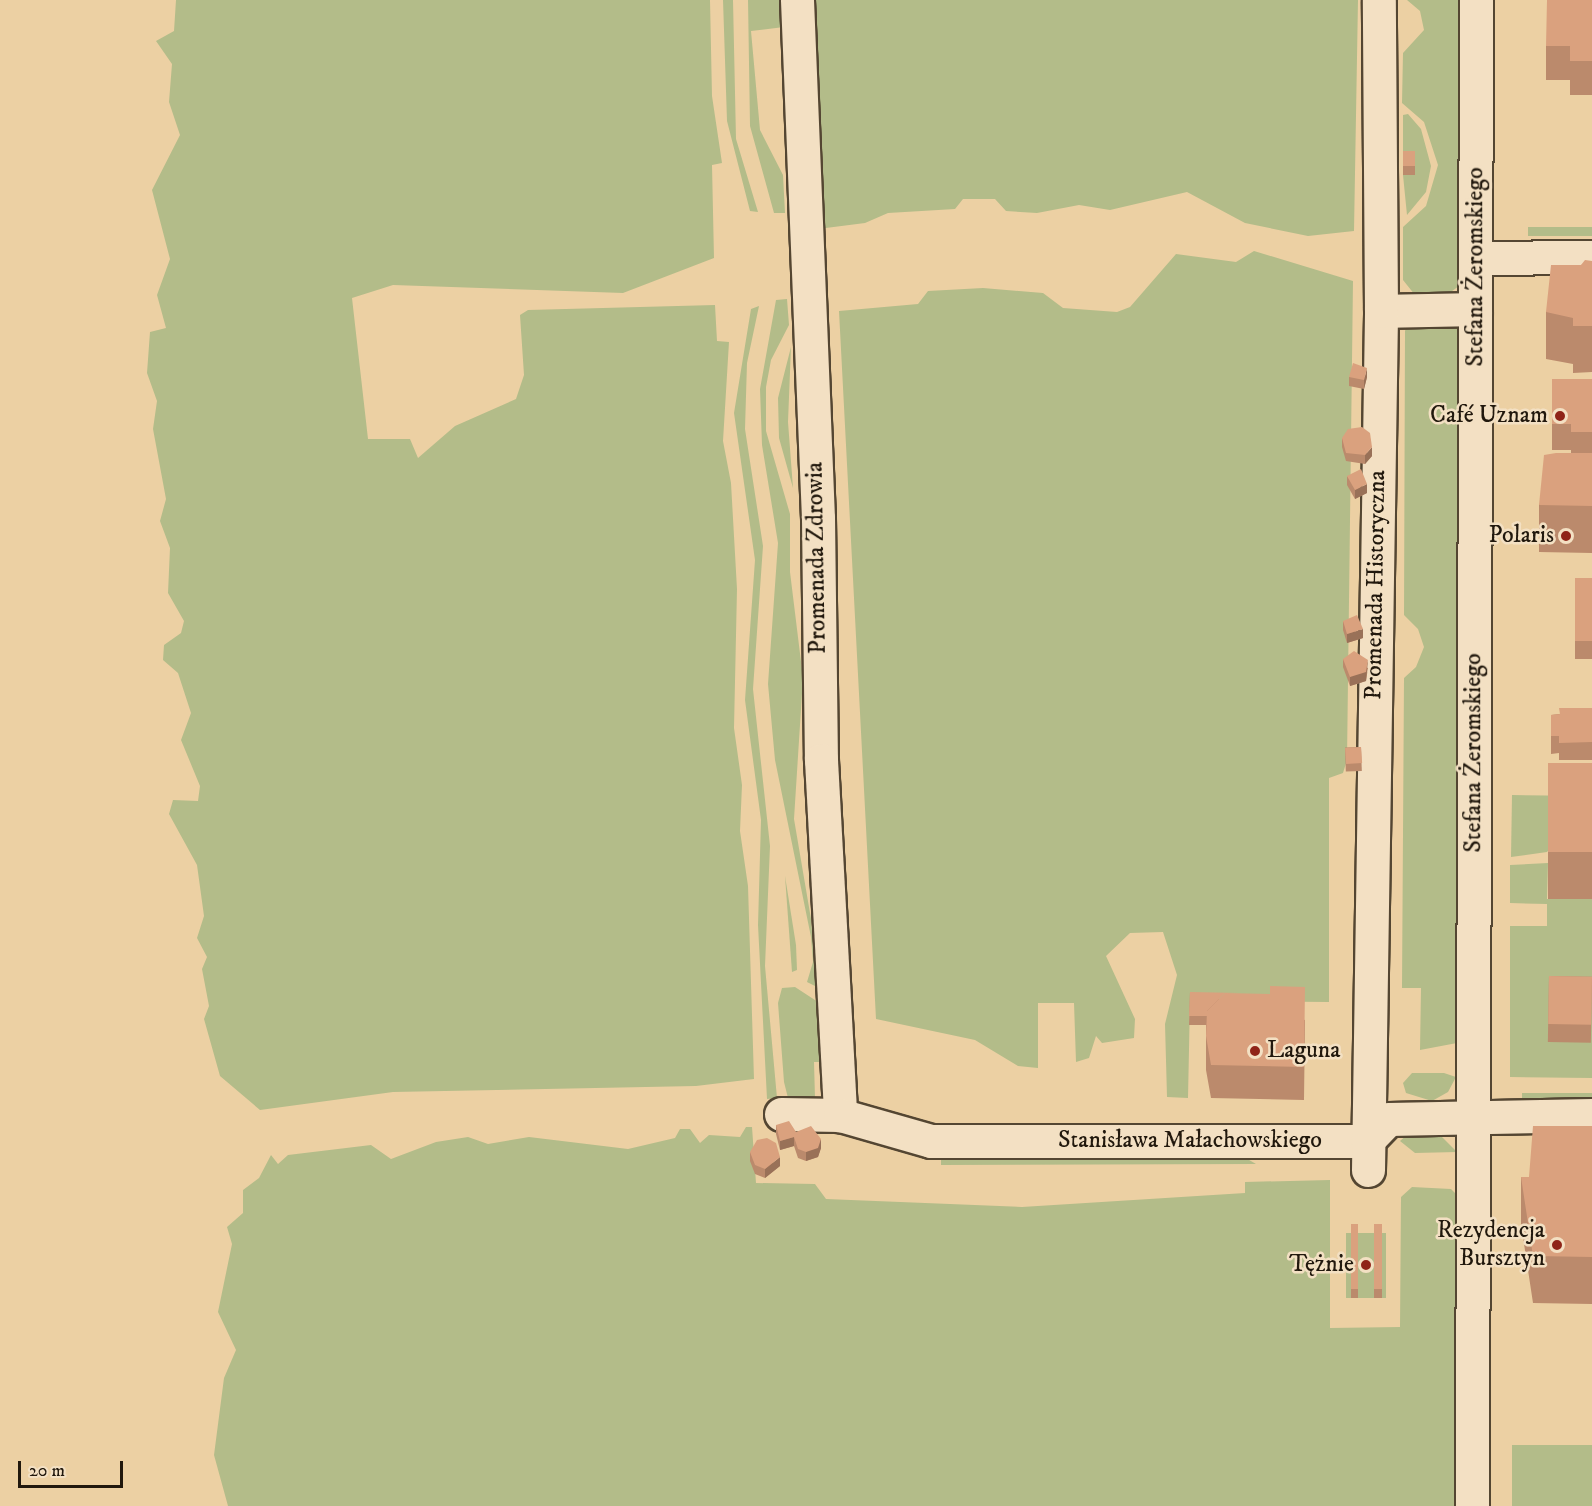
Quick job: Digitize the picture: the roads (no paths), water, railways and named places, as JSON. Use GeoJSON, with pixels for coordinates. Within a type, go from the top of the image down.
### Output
{"type":"FeatureCollection","features":[{"type":"Feature","properties":{"kind":"street","name":"Promenada Zdrowia"},"geometry":{"type":"LineString","coordinates":[[797,0],[818,518],[821,760],[840,1115]]}},
{"type":"Feature","properties":{"kind":"street","name":"Promenada Historyczna"},"geometry":{"type":"LineString","coordinates":[[1367,1156],[1382,311],[1379,0]]}},
{"type":"Feature","properties":{"kind":"street","name":"Stefana Żeromskiego"},"geometry":{"type":"LineString","coordinates":[[1472,1506],[1476,0]]}},
{"type":"Feature","properties":{"kind":"street"},"geometry":{"type":"LineString","coordinates":[[1476,258],[1592,257]]}},
{"type":"Feature","properties":{"kind":"street"},"geometry":{"type":"LineString","coordinates":[[1382,311],[1475,309]]}},
{"type":"Feature","properties":{"kind":"street","name":"Stanisława Małachowskiego"},"geometry":{"type":"LineString","coordinates":[[781,1114],[840,1115],[931,1141],[1367,1156]]}},
{"type":"Feature","properties":{"kind":"street"},"geometry":{"type":"LineString","coordinates":[[1367,1156],[1388,1119],[1592,1115]]}},
{"type":"Feature","properties":{"kind":"place","name":"Café Uznam"},"geometry":{"type":"Point","coordinates":[1560,416]}},
{"type":"Feature","properties":{"kind":"place","name":"Polaris"},"geometry":{"type":"Point","coordinates":[1566,536]}},
{"type":"Feature","properties":{"kind":"place","name":"Laguna"},"geometry":{"type":"Point","coordinates":[1255,1051]}},
{"type":"Feature","properties":{"kind":"place","name":"Rezydencja Bursztyn"},"geometry":{"type":"Point","coordinates":[1557,1245]}},
{"type":"Feature","properties":{"kind":"place","name":"Tężnie"},"geometry":{"type":"Point","coordinates":[1366,1265]}}]}
